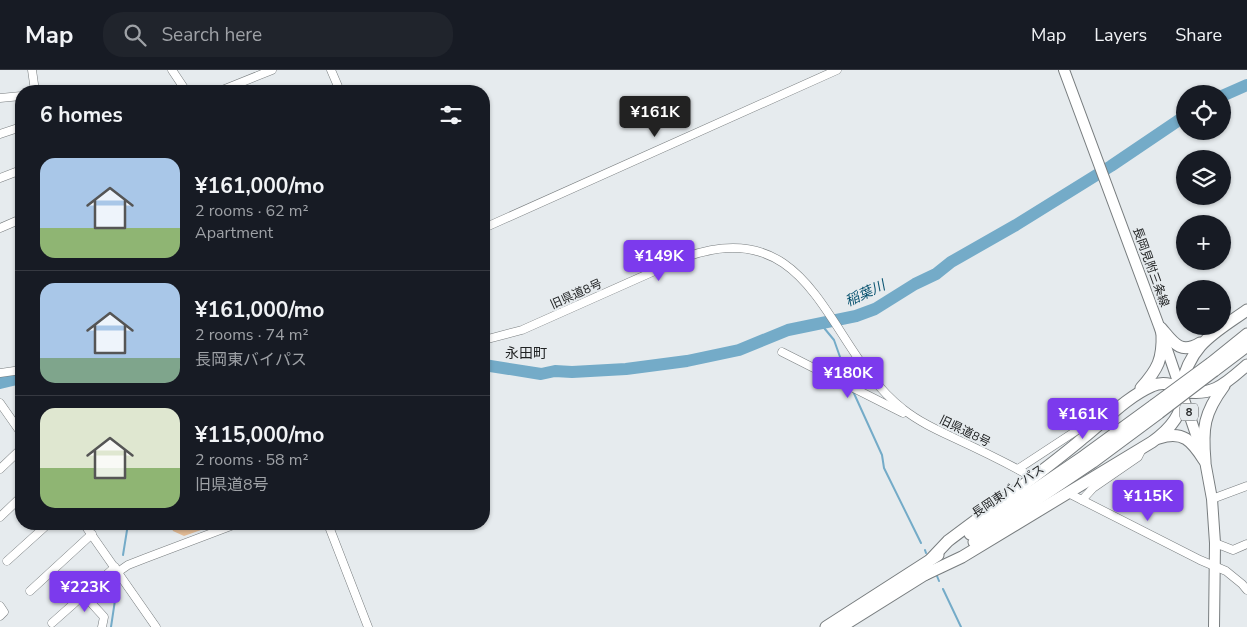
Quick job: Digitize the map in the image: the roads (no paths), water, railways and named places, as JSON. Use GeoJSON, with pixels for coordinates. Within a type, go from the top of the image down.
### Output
{"type":"FeatureCollection","features":[{"type":"Feature","properties":{"kind":"highway"},"geometry":{"type":"LineString","coordinates":[[1161,330],[1183,348],[1190,348],[1247,310]]}},
{"type":"Feature","properties":{"kind":"highway"},"geometry":{"type":"LineString","coordinates":[[931,559],[948,541],[1083,439],[1148,380],[1158,366],[1162,348],[1161,330]]}},
{"type":"Feature","properties":{"kind":"highway","name":"長岡東バイパス"},"geometry":{"type":"LineString","coordinates":[[1213,367],[1247,334]]}},
{"type":"Feature","properties":{"kind":"highway"},"geometry":{"type":"LineString","coordinates":[[927,574],[962,557],[1148,444],[1167,429],[1173,422],[1182,404],[1184,373],[1193,355],[1208,337]]}},
{"type":"Feature","properties":{"kind":"highway","name":"長岡東バイパス"},"geometry":{"type":"LineString","coordinates":[[841,627],[927,574],[1093,462],[1157,409],[1213,367],[1247,346]]}},
{"type":"Feature","properties":{"kind":"highway"},"geometry":{"type":"LineString","coordinates":[[1125,402],[1148,387],[1160,383],[1170,383],[1197,394],[1214,390],[1247,365]]}},
{"type":"Feature","properties":{"kind":"highway"},"geometry":{"type":"LineString","coordinates":[[1205,462],[1204,447],[1207,415],[1213,401],[1229,380]]}},
{"type":"Feature","properties":{"kind":"highway","name":"長岡東バイパス"},"geometry":{"type":"LineString","coordinates":[[826,627],[1157,409]]}},
{"type":"Feature","properties":{"kind":"highway"},"geometry":{"type":"LineString","coordinates":[[1148,444],[1170,435],[1181,436],[1193,444],[1205,462]]}},
{"type":"Feature","properties":{"kind":"main road","name":"長岡見附三条線"},"geometry":{"type":"LineString","coordinates":[[1064,70],[1161,330],[1205,462],[1212,499],[1215,543],[1214,627]]}},
{"type":"Feature","properties":{"kind":"street"},"geometry":{"type":"LineString","coordinates":[[32,70],[34,85]]}},
{"type":"Feature","properties":{"kind":"street"},"geometry":{"type":"LineString","coordinates":[[172,70],[182,85]]}},
{"type":"Feature","properties":{"kind":"street"},"geometry":{"type":"LineString","coordinates":[[235,85],[272,70]]}},
{"type":"Feature","properties":{"kind":"street"},"geometry":{"type":"LineString","coordinates":[[331,70],[337,85]]}},
{"type":"Feature","properties":{"kind":"street"},"geometry":{"type":"LineString","coordinates":[[490,225],[837,70]]}},
{"type":"Feature","properties":{"kind":"street"},"geometry":{"type":"LineString","coordinates":[[0,98],[15,97]]}},
{"type":"Feature","properties":{"kind":"street"},"geometry":{"type":"LineString","coordinates":[[0,134],[15,129]]}},
{"type":"Feature","properties":{"kind":"street"},"geometry":{"type":"LineString","coordinates":[[0,178],[15,172]]}},
{"type":"Feature","properties":{"kind":"street"},"geometry":{"type":"LineString","coordinates":[[0,228],[15,222]]}},
{"type":"Feature","properties":{"kind":"street","name":"旧県道8号"},"geometry":{"type":"LineString","coordinates":[[490,338],[522,330],[686,257],[713,248],[750,250],[765,254],[781,262],[800,276],[827,311],[863,364],[891,399],[903,409],[925,424],[1030,476]]}},
{"type":"Feature","properties":{"kind":"street"},"geometry":{"type":"LineString","coordinates":[[782,352],[925,424]]}},
{"type":"Feature","properties":{"kind":"street"},"geometry":{"type":"LineString","coordinates":[[833,379],[863,364]]}},
{"type":"Feature","properties":{"kind":"street"},"geometry":{"type":"LineString","coordinates":[[0,373],[15,371]]}},
{"type":"Feature","properties":{"kind":"street"},"geometry":{"type":"LineString","coordinates":[[1018,469],[1113,406],[1125,402]]}},
{"type":"Feature","properties":{"kind":"street"},"geometry":{"type":"LineString","coordinates":[[0,403],[15,424]]}},
{"type":"Feature","properties":{"kind":"street"},"geometry":{"type":"LineString","coordinates":[[1082,500],[1093,488],[1138,457],[1148,444]]}},
{"type":"Feature","properties":{"kind":"street"},"geometry":{"type":"LineString","coordinates":[[0,469],[15,455]]}},
{"type":"Feature","properties":{"kind":"street"},"geometry":{"type":"LineString","coordinates":[[1212,499],[1247,486]]}},
{"type":"Feature","properties":{"kind":"street"},"geometry":{"type":"LineString","coordinates":[[1072,495],[1233,576],[1247,590]]}},
{"type":"Feature","properties":{"kind":"street"},"geometry":{"type":"LineString","coordinates":[[0,516],[15,503]]}},
{"type":"Feature","properties":{"kind":"street"},"geometry":{"type":"LineString","coordinates":[[7,561],[41,530]]}},
{"type":"Feature","properties":{"kind":"street"},"geometry":{"type":"LineString","coordinates":[[89,530],[156,627]]}},
{"type":"Feature","properties":{"kind":"street"},"geometry":{"type":"LineString","coordinates":[[52,623],[116,569],[220,530]]}},
{"type":"Feature","properties":{"kind":"street"},"geometry":{"type":"LineString","coordinates":[[330,530],[368,627]]}},
{"type":"Feature","properties":{"kind":"street"},"geometry":{"type":"LineString","coordinates":[[30,591],[92,534]]}},
{"type":"Feature","properties":{"kind":"street"},"geometry":{"type":"LineString","coordinates":[[1215,543],[1233,550],[1247,544]]}},
{"type":"Feature","properties":{"kind":"street"},"geometry":{"type":"LineString","coordinates":[[84,595],[104,617],[102,627]]}},
{"type":"Feature","properties":{"kind":"street"},"geometry":{"type":"LineString","coordinates":[[0,606],[4,612],[0,616]]}},
{"type":"Feature","properties":{"kind":"waterway","name":"稲葉川"},"geometry":{"type":"LineString","coordinates":[[1231,92],[1247,85]]}},
{"type":"Feature","properties":{"kind":"waterway","name":"稲葉川"},"geometry":{"type":"LineString","coordinates":[[490,366],[541,374],[555,371],[626,369],[687,361],[739,350],[788,330],[856,316],[875,309],[915,284],[936,274],[951,262],[1016,225],[1111,166],[1176,122]]}},
{"type":"Feature","properties":{"kind":"waterway"},"geometry":{"type":"LineString","coordinates":[[820,323],[834,340],[845,371]]}},
{"type":"Feature","properties":{"kind":"waterway","name":"稲葉川"},"geometry":{"type":"LineString","coordinates":[[0,383],[15,379]]}},
{"type":"Feature","properties":{"kind":"waterway"},"geometry":{"type":"LineString","coordinates":[[852,389],[882,455],[884,468],[921,543]]}},
{"type":"Feature","properties":{"kind":"waterway"},"geometry":{"type":"LineString","coordinates":[[123,555],[127,530]]}},
{"type":"Feature","properties":{"kind":"waterway"},"geometry":{"type":"LineString","coordinates":[[937,576],[939,581]]}},
{"type":"Feature","properties":{"kind":"waterway"},"geometry":{"type":"LineString","coordinates":[[111,627],[117,587]]}},
{"type":"Feature","properties":{"kind":"waterway"},"geometry":{"type":"LineString","coordinates":[[943,589],[961,627]]}},
{"type":"Feature","properties":{"kind":"district","name":"永田町"},"geometry":{"type":"Point","coordinates":[526,353]}}]}
